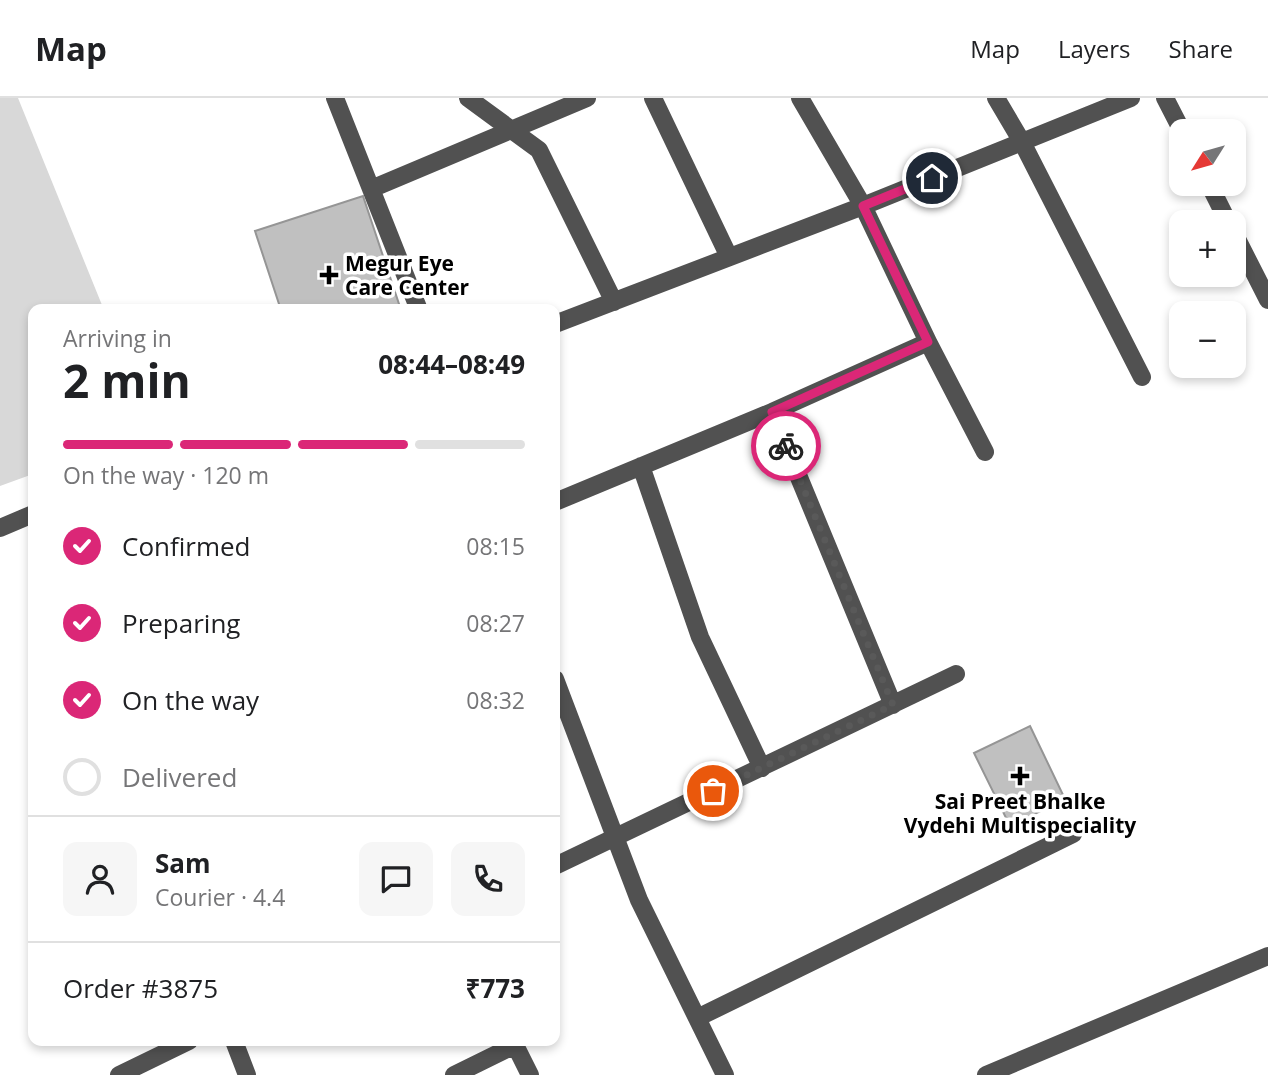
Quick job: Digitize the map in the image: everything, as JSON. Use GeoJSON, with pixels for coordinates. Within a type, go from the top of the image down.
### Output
{"type":"FeatureCollection","features":[{"type":"Feature","properties":{"kind":"street"},"geometry":{"type":"LineString","coordinates":[[335,98],[417,304]]}},
{"type":"Feature","properties":{"kind":"street"},"geometry":{"type":"LineString","coordinates":[[468,98],[539,150],[614,302]]}},
{"type":"Feature","properties":{"kind":"street"},"geometry":{"type":"LineString","coordinates":[[371,190],[587,98]]}},
{"type":"Feature","properties":{"kind":"street"},"geometry":{"type":"LineString","coordinates":[[653,98],[729,257]]}},
{"type":"Feature","properties":{"kind":"street"},"geometry":{"type":"LineString","coordinates":[[800,98],[863,206],[928,342],[985,452]]}},
{"type":"Feature","properties":{"kind":"street"},"geometry":{"type":"LineString","coordinates":[[996,98],[1022,142],[1143,377]]}},
{"type":"Feature","properties":{"kind":"street"},"geometry":{"type":"LineString","coordinates":[[560,322],[863,206],[1131,98]]}},
{"type":"Feature","properties":{"kind":"street"},"geometry":{"type":"LineString","coordinates":[[1165,98],[1176,119]]}},
{"type":"Feature","properties":{"kind":"street"},"geometry":{"type":"LineString","coordinates":[[1246,257],[1268,300]]}},
{"type":"Feature","properties":{"kind":"street"},"geometry":{"type":"LineString","coordinates":[[560,500],[772,412],[928,342]]}},
{"type":"Feature","properties":{"kind":"street"},"geometry":{"type":"LineString","coordinates":[[772,412],[893,705]]}},
{"type":"Feature","properties":{"kind":"street"},"geometry":{"type":"LineString","coordinates":[[641,466],[700,638],[762,768]]}},
{"type":"Feature","properties":{"kind":"street"},"geometry":{"type":"LineString","coordinates":[[0,528],[28,516]]}},
{"type":"Feature","properties":{"kind":"street"},"geometry":{"type":"LineString","coordinates":[[560,864],[956,674]]}},
{"type":"Feature","properties":{"kind":"street"},"geometry":{"type":"LineString","coordinates":[[560,702],[639,900],[724,1075]]}},
{"type":"Feature","properties":{"kind":"street"},"geometry":{"type":"LineString","coordinates":[[697,1018],[1073,834]]}},
{"type":"Feature","properties":{"kind":"street"},"geometry":{"type":"LineString","coordinates":[[986,1075],[1268,956]]}},
{"type":"Feature","properties":{"kind":"street"},"geometry":{"type":"LineString","coordinates":[[119,1075],[179,1046]]}},
{"type":"Feature","properties":{"kind":"street"},"geometry":{"type":"LineString","coordinates":[[236,1046],[247,1075]]}},
{"type":"Feature","properties":{"kind":"street"},"geometry":{"type":"LineString","coordinates":[[454,1075],[508,1046]]}},
{"type":"Feature","properties":{"kind":"street"},"geometry":{"type":"LineString","coordinates":[[516,1046],[530,1075]]}},
{"type":"Feature","properties":{"kind":"shaded area"},"geometry":{"type":"Polygon","coordinates":[[[0,98],[18,98],[102,304],[28,304],[28,476],[0,486],[0,98]]]}},
{"type":"Feature","properties":{"kind":"building"},"geometry":{"type":"Polygon","coordinates":[[[363,196],[399,304],[279,304],[255,231],[363,196]]]}},
{"type":"Feature","properties":{"kind":"building","name":"Sai Preet Bhalke Vydehi Multispeciality"},"geometry":{"type":"Polygon","coordinates":[[[1030,726],[1065,799],[1010,826],[974,753],[1030,726]]]}},
{"type":"Feature","properties":{"kind":"way so far"},"geometry":{"type":"LineString","coordinates":[[713,791],[893,705],[786,446]]}},
{"type":"Feature","properties":{"kind":"place","name":"Megur Eye Care Center"},"geometry":{"type":"Point","coordinates":[329,275]}},
{"type":"Feature","properties":{"kind":"place","name":"Sai Preet Bhalke Vydehi Multispeciality"},"geometry":{"type":"Point","coordinates":[1020,776]}},
{"type":"Feature","properties":{"kind":"route"},"geometry":{"type":"LineString","coordinates":[[786,446],[772,412],[928,342],[863,206],[932,178]]}}]}
